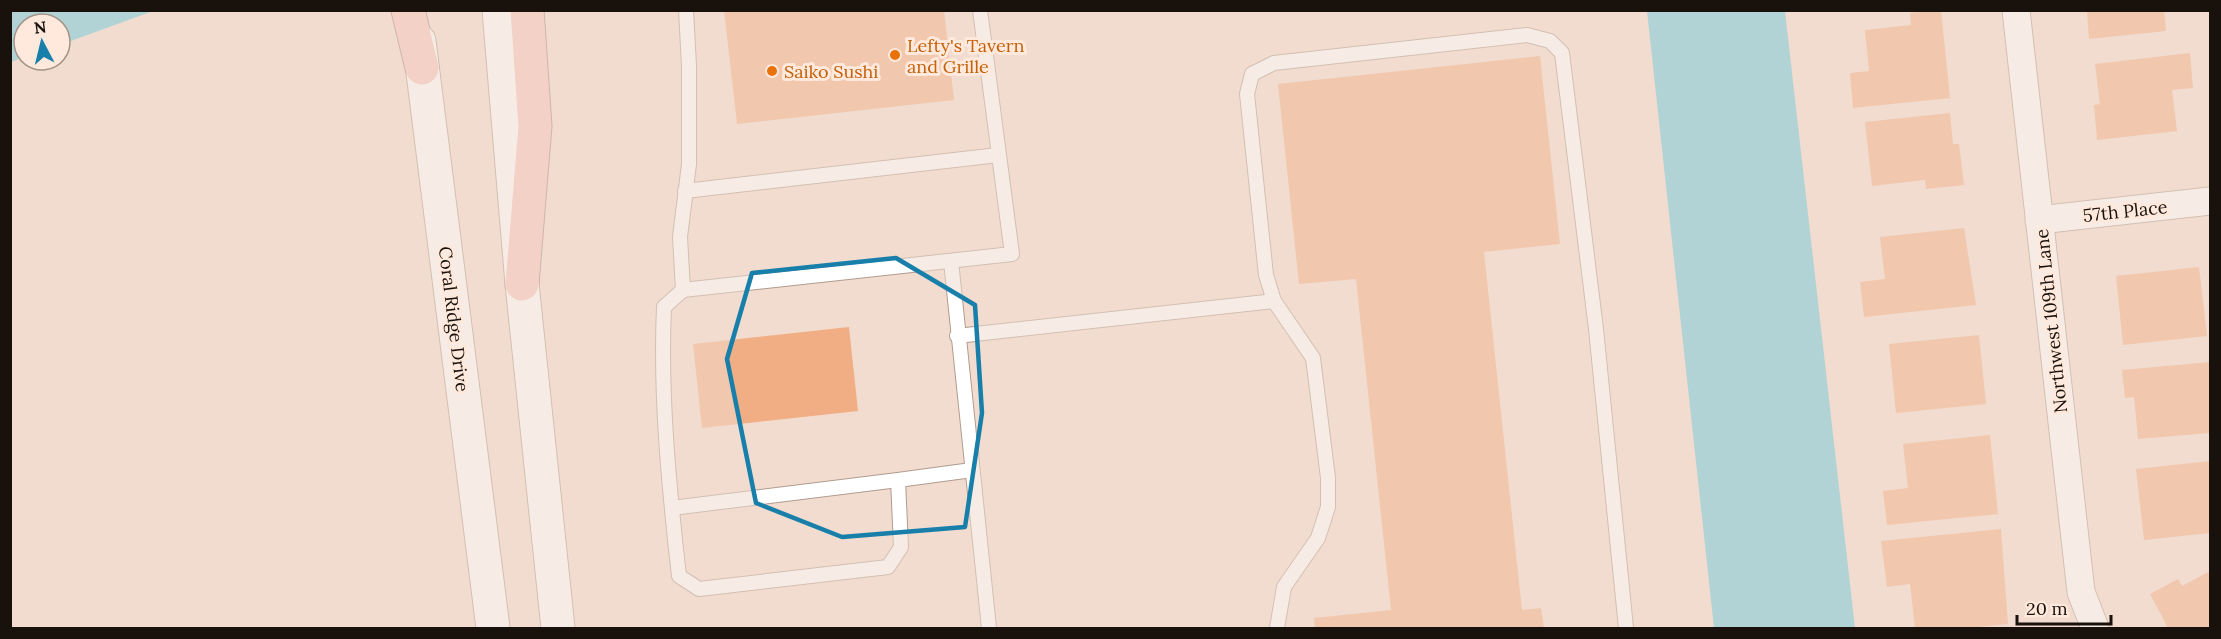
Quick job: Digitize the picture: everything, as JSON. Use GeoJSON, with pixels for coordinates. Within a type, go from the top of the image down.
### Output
{"type":"FeatureCollection","features":[{"type":"Feature","properties":{"kind":"highway"},"geometry":{"type":"LineString","coordinates":[[408,10],[422,68]]}},
{"type":"Feature","properties":{"kind":"highway"},"geometry":{"type":"LineString","coordinates":[[522,284],[536,126],[526,10]]}},
{"type":"Feature","properties":{"kind":"main road","name":"Coral Ridge Drive"},"geometry":{"type":"LineString","coordinates":[[415,10],[493,628]]}},
{"type":"Feature","properties":{"kind":"main road"},"geometry":{"type":"LineString","coordinates":[[499,10],[522,284],[558,628]]}},
{"type":"Feature","properties":{"kind":"street","name":"Northwest 109th Lane"},"geometry":{"type":"LineString","coordinates":[[2016,10],[2081,592],[2095,628]]}},
{"type":"Feature","properties":{"kind":"street","name":"57th Place"},"geometry":{"type":"LineString","coordinates":[[2039,220],[2211,201]]}},
{"type":"Feature","properties":{"kind":"lane"},"geometry":{"type":"LineString","coordinates":[[683,290],[680,237],[689,164],[689,66],[686,10]]}},
{"type":"Feature","properties":{"kind":"lane"},"geometry":{"type":"LineString","coordinates":[[898,480],[901,547],[888,567],[699,589],[679,576],[662,356],[664,307],[683,290],[1011,255],[980,10]]}},
{"type":"Feature","properties":{"kind":"lane"},"geometry":{"type":"LineString","coordinates":[[1277,628],[1284,587],[1318,538],[1328,507],[1328,478],[1313,358],[1274,301],[1266,275],[1247,94],[1252,74],[1274,63],[1527,35],[1550,41],[1562,53],[1596,328],[1626,628]]}},
{"type":"Feature","properties":{"kind":"lane"},"geometry":{"type":"LineString","coordinates":[[685,191],[998,155]]}},
{"type":"Feature","properties":{"kind":"lane"},"geometry":{"type":"LineString","coordinates":[[951,261],[989,628]]}},
{"type":"Feature","properties":{"kind":"lane"},"geometry":{"type":"LineString","coordinates":[[957,336],[1274,301]]}},
{"type":"Feature","properties":{"kind":"lane"},"geometry":{"type":"LineString","coordinates":[[672,508],[972,470]]}},
{"type":"Feature","properties":{"kind":"highlighted area"},"geometry":{"type":"Polygon","coordinates":[[[896,258],[975,305],[982,413],[965,527],[842,537],[756,503],[727,359],[752,273],[896,258]]]}},
{"type":"Feature","properties":{"kind":"water"},"geometry":{"type":"Polygon","coordinates":[[[11,10],[153,11],[72,41],[72,12],[12,12],[11,62],[11,10]]]}},
{"type":"Feature","properties":{"kind":"water"},"geometry":{"type":"Polygon","coordinates":[[[1647,11],[1785,11],[1855,628],[1714,628],[1647,11]]]}},
{"type":"Feature","properties":{"kind":"building"},"geometry":{"type":"Polygon","coordinates":[[[724,10],[944,10],[954,100],[737,124],[724,10]]]}},
{"type":"Feature","properties":{"kind":"building"},"geometry":{"type":"Polygon","coordinates":[[[1941,10],[1950,98],[1853,108],[1850,73],[1869,71],[1865,30],[1911,25],[1910,13],[1941,10]]]}},
{"type":"Feature","properties":{"kind":"building"},"geometry":{"type":"Polygon","coordinates":[[[2087,10],[2164,10],[2166,31],[2089,39],[2087,10]]]}},
{"type":"Feature","properties":{"kind":"building"},"geometry":{"type":"Polygon","coordinates":[[[2190,53],[2193,88],[2172,90],[2177,131],[2097,140],[2094,105],[2100,104],[2095,64],[2190,53]]]}},
{"type":"Feature","properties":{"kind":"building"},"geometry":{"type":"Polygon","coordinates":[[[1540,56],[1560,244],[1484,252],[1522,610],[1541,608],[1544,628],[1315,628],[1314,618],[1391,610],[1356,279],[1299,284],[1278,84],[1540,56]]]}},
{"type":"Feature","properties":{"kind":"building"},"geometry":{"type":"Polygon","coordinates":[[[1950,113],[1953,144],[1959,144],[1964,185],[1926,189],[1925,180],[1872,186],[1865,122],[1950,113]]]}},
{"type":"Feature","properties":{"kind":"building"},"geometry":{"type":"Polygon","coordinates":[[[1964,228],[1976,305],[1864,317],[1860,282],[1885,279],[1880,237],[1964,228]]]}},
{"type":"Feature","properties":{"kind":"building"},"geometry":{"type":"Polygon","coordinates":[[[2199,267],[2207,336],[2123,345],[2116,276],[2199,267]]]}},
{"type":"Feature","properties":{"kind":"building"},"geometry":{"type":"Polygon","coordinates":[[[849,327],[858,411],[702,428],[693,344],[849,327]]]}},
{"type":"Feature","properties":{"kind":"building"},"geometry":{"type":"Polygon","coordinates":[[[1979,335],[1986,404],[1896,413],[1889,344],[1979,335]]]}},
{"type":"Feature","properties":{"kind":"building"},"geometry":{"type":"Polygon","coordinates":[[[2210,362],[2210,433],[2138,439],[2134,397],[2125,398],[2122,370],[2210,362]]]}},
{"type":"Feature","properties":{"kind":"building"},"geometry":{"type":"Polygon","coordinates":[[[1990,435],[1998,514],[1887,525],[1883,491],[1908,488],[1903,444],[1990,435]]]}},
{"type":"Feature","properties":{"kind":"building"},"geometry":{"type":"Polygon","coordinates":[[[2210,461],[2210,533],[2144,540],[2136,469],[2210,461]]]}},
{"type":"Feature","properties":{"kind":"building"},"geometry":{"type":"Polygon","coordinates":[[[2001,529],[2008,624],[1969,628],[1915,628],[1910,584],[1887,587],[1881,541],[2001,529]]]}},
{"type":"Feature","properties":{"kind":"building"},"geometry":{"type":"Polygon","coordinates":[[[2210,571],[2210,628],[2168,628],[2150,594],[2178,579],[2182,586],[2210,571]]]}},
{"type":"Feature","properties":{"kind":"place","name":"Lefty's Tavern and Grille"},"geometry":{"type":"Point","coordinates":[895,55]}},
{"type":"Feature","properties":{"kind":"place","name":"Saiko Sushi"},"geometry":{"type":"Point","coordinates":[772,71]}}]}
